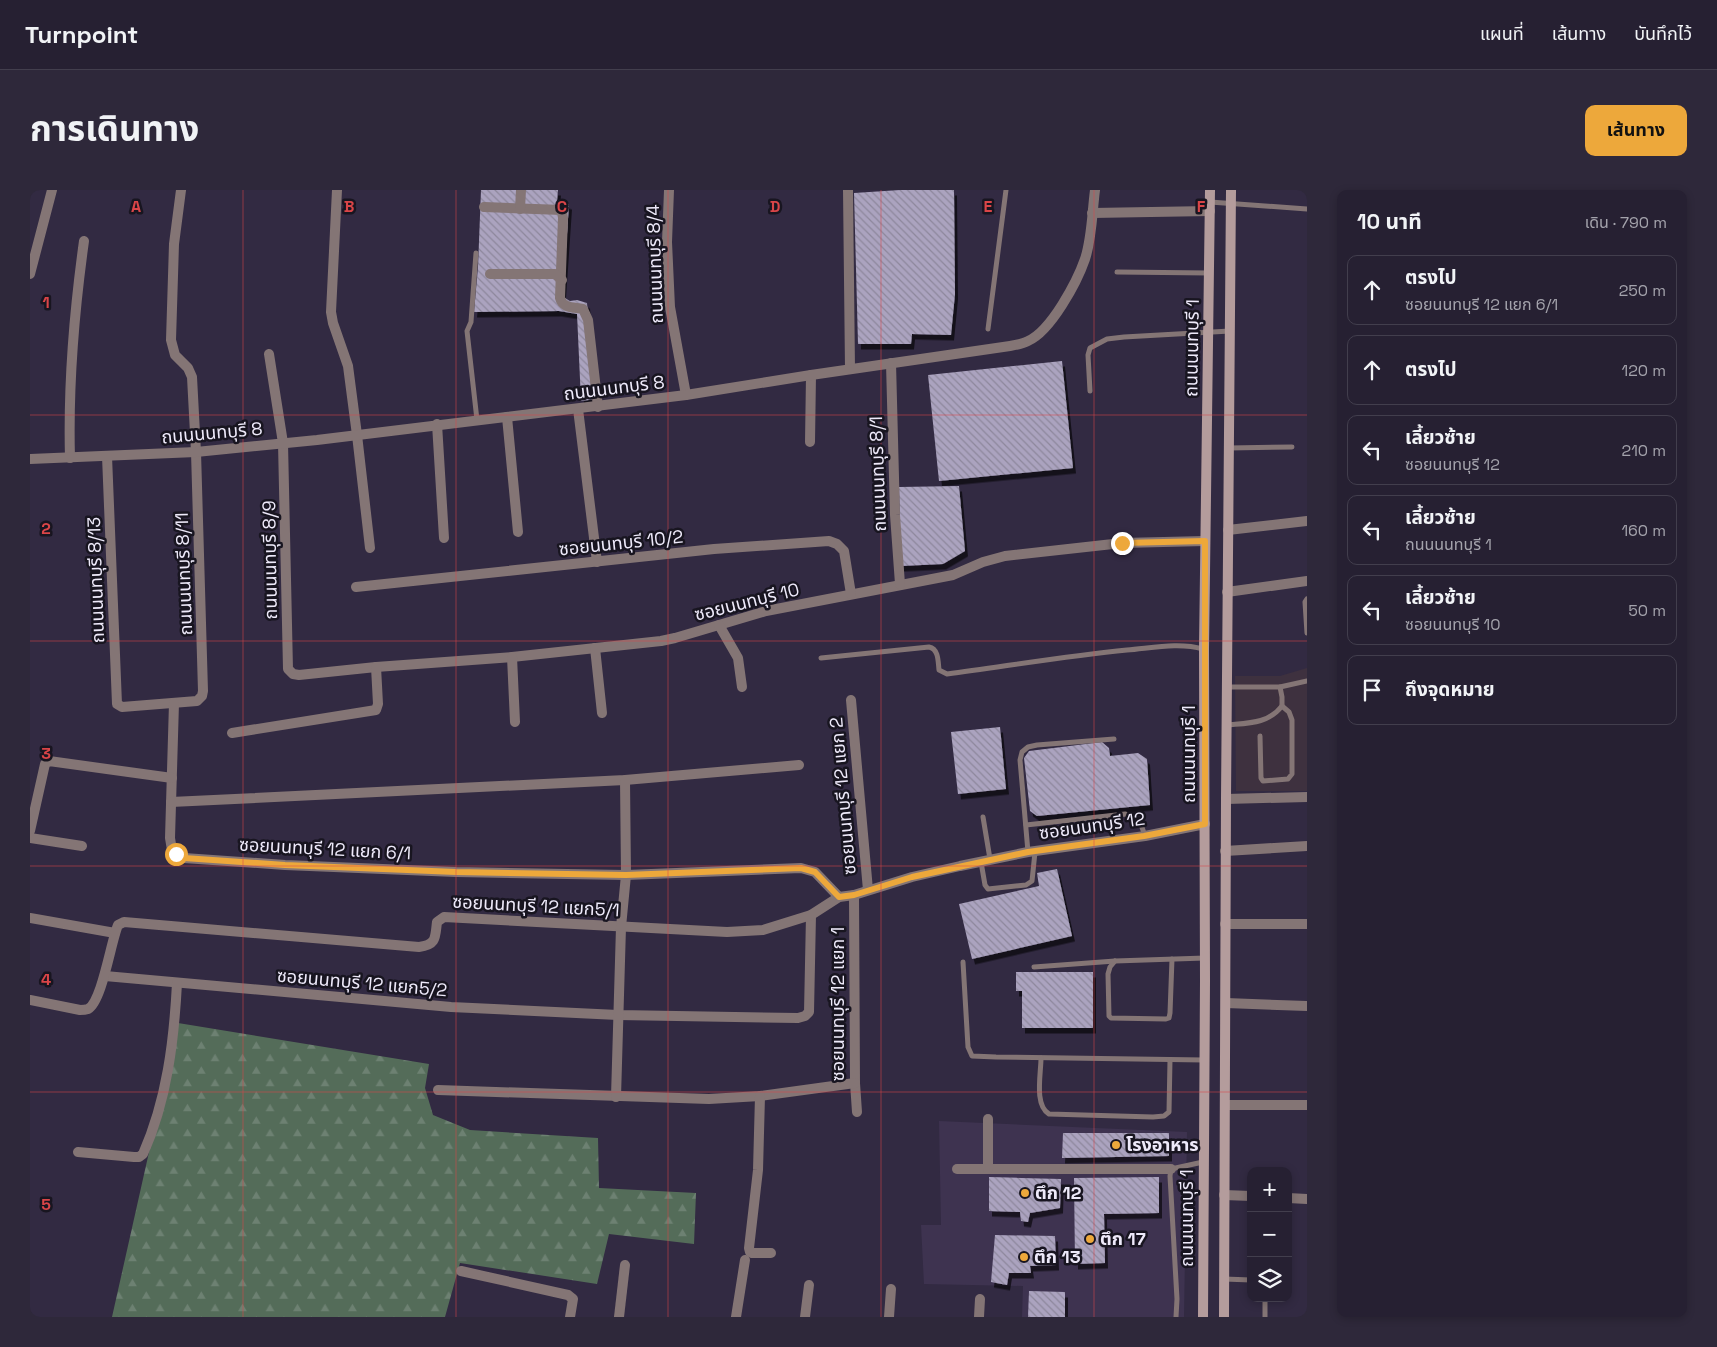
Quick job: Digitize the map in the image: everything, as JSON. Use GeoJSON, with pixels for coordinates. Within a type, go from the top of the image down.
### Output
{"type":"FeatureCollection","features":[{"type":"Feature","properties":{"kind":"main road","name":"ถนนนนทบุรี 1"},"geometry":{"type":"LineString","coordinates":[[1203,1317],[1205,1060],[1204,649],[1210,190]]}},
{"type":"Feature","properties":{"kind":"main road","name":"ถนนนนทบุรี 1"},"geometry":{"type":"LineString","coordinates":[[1224,1317],[1226,687],[1231,190]]}},
{"type":"Feature","properties":{"kind":"street"},"geometry":{"type":"LineString","coordinates":[[30,274],[52,190]]}},
{"type":"Feature","properties":{"kind":"street","name":"ถนนนนทบุรี 8/11"},"geometry":{"type":"LineString","coordinates":[[174,703],[197,701],[202,696],[196,452],[192,377],[188,368],[175,355],[171,340],[174,244],[181,190]]}},
{"type":"Feature","properties":{"kind":"street"},"geometry":{"type":"LineString","coordinates":[[337,190],[331,312],[348,366],[358,435],[370,548]]}},
{"type":"Feature","properties":{"kind":"street"},"geometry":{"type":"LineString","coordinates":[[520,209],[521,190]]}},
{"type":"Feature","properties":{"kind":"street","name":"ถนนนนทบุรี 8/4"},"geometry":{"type":"LineString","coordinates":[[669,190],[667,242],[670,307],[686,395]]}},
{"type":"Feature","properties":{"kind":"street"},"geometry":{"type":"LineString","coordinates":[[848,190],[850,369]]}},
{"type":"Feature","properties":{"kind":"street","name":"ถนนนนทบุรี 8"},"geometry":{"type":"LineString","coordinates":[[30,459],[196,452],[358,435],[686,395],[1010,346],[1028,341],[1038,335],[1053,320],[1085,260],[1095,190]]}},
{"type":"Feature","properties":{"kind":"street"},"geometry":{"type":"LineString","coordinates":[[1092,213],[1210,206]]}},
{"type":"Feature","properties":{"kind":"street"},"geometry":{"type":"LineString","coordinates":[[484,207],[562,210],[564,218],[560,298],[561,303],[565,306],[584,309],[588,320],[598,407]]}},
{"type":"Feature","properties":{"kind":"street"},"geometry":{"type":"LineString","coordinates":[[70,458],[70,399],[77,287],[84,241]]}},
{"type":"Feature","properties":{"kind":"street"},"geometry":{"type":"LineString","coordinates":[[490,274],[555,274],[562,280]]}},
{"type":"Feature","properties":{"kind":"street","name":"ถนนนนทบุรี 8/9"},"geometry":{"type":"LineString","coordinates":[[269,354],[283,443],[288,669],[293,674]]}},
{"type":"Feature","properties":{"kind":"street","name":"ถนนนนทบุรี 8/1"},"geometry":{"type":"LineString","coordinates":[[892,363],[894,515],[900,584]]}},
{"type":"Feature","properties":{"kind":"street"},"geometry":{"type":"LineString","coordinates":[[810,442],[811,375]]}},
{"type":"Feature","properties":{"kind":"street"},"geometry":{"type":"LineString","coordinates":[[578,409],[598,562]]}},
{"type":"Feature","properties":{"kind":"street"},"geometry":{"type":"LineString","coordinates":[[507,417],[518,532]]}},
{"type":"Feature","properties":{"kind":"street"},"geometry":{"type":"LineString","coordinates":[[437,424],[444,538]]}},
{"type":"Feature","properties":{"kind":"street","name":"ถนนนนทบุรี 8/13"},"geometry":{"type":"LineString","coordinates":[[107,456],[117,704],[122,707],[174,703]]}},
{"type":"Feature","properties":{"kind":"street"},"geometry":{"type":"LineString","coordinates":[[1228,530],[1307,520]]}},
{"type":"Feature","properties":{"kind":"street","name":"ซอยนนทบุรี 10/2"},"geometry":{"type":"LineString","coordinates":[[356,587],[714,549],[831,541],[844,551],[851,594]]}},
{"type":"Feature","properties":{"kind":"street","name":"ซอยนนทบุรี 10"},"geometry":{"type":"LineString","coordinates":[[293,674],[512,657],[675,638],[766,611],[954,574],[983,562],[1005,556],[1122,543],[1205,541]]}},
{"type":"Feature","properties":{"kind":"street"},"geometry":{"type":"LineString","coordinates":[[1227,592],[1307,581]]}},
{"type":"Feature","properties":{"kind":"street"},"geometry":{"type":"LineString","coordinates":[[719,625],[738,658],[742,687]]}},
{"type":"Feature","properties":{"kind":"street"},"geometry":{"type":"LineString","coordinates":[[595,648],[602,713]]}},
{"type":"Feature","properties":{"kind":"street"},"geometry":{"type":"LineString","coordinates":[[512,657],[516,722]]}},
{"type":"Feature","properties":{"kind":"street"},"geometry":{"type":"LineString","coordinates":[[232,733],[376,710],[378,704],[376,667]]}},
{"type":"Feature","properties":{"kind":"street","name":"ซอยนนทบุรี 12 แยก 2"},"geometry":{"type":"LineString","coordinates":[[851,700],[868,890]]}},
{"type":"Feature","properties":{"kind":"street","name":"ซอยนนทบุรี 12 แยก 6/1"},"geometry":{"type":"LineString","coordinates":[[174,703],[170,838],[172,850],[184,858],[285,865],[456,872],[626,875]]}},
{"type":"Feature","properties":{"kind":"street"},"geometry":{"type":"LineString","coordinates":[[30,831],[47,762],[52,760],[172,778]]}},
{"type":"Feature","properties":{"kind":"street"},"geometry":{"type":"LineString","coordinates":[[171,802],[625,780],[799,765]]}},
{"type":"Feature","properties":{"kind":"street"},"geometry":{"type":"LineString","coordinates":[[616,1097],[621,927],[626,875],[625,780]]}},
{"type":"Feature","properties":{"kind":"street"},"geometry":{"type":"LineString","coordinates":[[1226,799],[1307,797]]}},
{"type":"Feature","properties":{"kind":"street","name":"ซอยนนทบุรี 12"},"geometry":{"type":"LineString","coordinates":[[839,897],[854,895],[912,877],[985,861],[1031,852],[1144,836],[1205,824]]}},
{"type":"Feature","properties":{"kind":"street"},"geometry":{"type":"LineString","coordinates":[[30,838],[82,846]]}},
{"type":"Feature","properties":{"kind":"street"},"geometry":{"type":"LineString","coordinates":[[1225,851],[1307,846]]}},
{"type":"Feature","properties":{"kind":"street"},"geometry":{"type":"LineString","coordinates":[[626,875],[809,869],[815,872],[839,897]]}},
{"type":"Feature","properties":{"kind":"street","name":"ซอยนนทบุรี 12 แยก 1"},"geometry":{"type":"LineString","coordinates":[[854,895],[856,1112]]}},
{"type":"Feature","properties":{"kind":"street","name":"ซอยนนทบุรี 12 แยก5/1"},"geometry":{"type":"LineString","coordinates":[[115,933],[118,925],[124,922],[419,947],[433,943],[437,922],[444,917],[727,932],[763,930],[811,915],[839,897]]}},
{"type":"Feature","properties":{"kind":"street","name":"ซอยนนทบุรี 12 แยก5/2"},"geometry":{"type":"LineString","coordinates":[[105,976],[408,1004],[618,1016],[798,1018],[805,1016],[809,1012],[811,915]]}},
{"type":"Feature","properties":{"kind":"street"},"geometry":{"type":"LineString","coordinates":[[30,918],[115,933],[105,976],[94,1000],[87,1010],[30,1000]]}},
{"type":"Feature","properties":{"kind":"street"},"geometry":{"type":"LineString","coordinates":[[1225,924],[1307,924]]}},
{"type":"Feature","properties":{"kind":"street"},"geometry":{"type":"LineString","coordinates":[[78,1152],[134,1157],[140,1157],[143,1154],[157,1116],[168,1076],[175,1025],[177,983]]}},
{"type":"Feature","properties":{"kind":"street"},"geometry":{"type":"LineString","coordinates":[[1226,1003],[1307,1006]]}},
{"type":"Feature","properties":{"kind":"street"},"geometry":{"type":"LineString","coordinates":[[438,1090],[709,1099],[760,1096],[855,1083]]}},
{"type":"Feature","properties":{"kind":"street"},"geometry":{"type":"LineString","coordinates":[[760,1096],[758,1170],[750,1252],[771,1253]]}},
{"type":"Feature","properties":{"kind":"street"},"geometry":{"type":"LineString","coordinates":[[1225,1105],[1307,1105]]}},
{"type":"Feature","properties":{"kind":"street"},"geometry":{"type":"LineString","coordinates":[[988,1119],[988,1169]]}},
{"type":"Feature","properties":{"kind":"street"},"geometry":{"type":"LineString","coordinates":[[957,1169],[1171,1169]]}},
{"type":"Feature","properties":{"kind":"street"},"geometry":{"type":"LineString","coordinates":[[1224,1195],[1247,1196]]}},
{"type":"Feature","properties":{"kind":"street"},"geometry":{"type":"LineString","coordinates":[[1292,1198],[1307,1199]]}},
{"type":"Feature","properties":{"kind":"street"},"geometry":{"type":"LineString","coordinates":[[736,1317],[745,1260]]}},
{"type":"Feature","properties":{"kind":"street"},"geometry":{"type":"LineString","coordinates":[[618,1317],[624,1265]]}},
{"type":"Feature","properties":{"kind":"street"},"geometry":{"type":"LineString","coordinates":[[461,1272],[568,1295],[573,1299],[570,1317]]}},
{"type":"Feature","properties":{"kind":"street"},"geometry":{"type":"LineString","coordinates":[[805,1317],[809,1285]]}},
{"type":"Feature","properties":{"kind":"street"},"geometry":{"type":"LineString","coordinates":[[889,1317],[891,1288]]}},
{"type":"Feature","properties":{"kind":"street"},"geometry":{"type":"LineString","coordinates":[[979,1317],[980,1299]]}},
{"type":"Feature","properties":{"kind":"lane"},"geometry":{"type":"LineString","coordinates":[[988,329],[1006,190]]}},
{"type":"Feature","properties":{"kind":"lane"},"geometry":{"type":"LineString","coordinates":[[1210,206],[1230,204],[1307,209]]}},
{"type":"Feature","properties":{"kind":"lane"},"geometry":{"type":"LineString","coordinates":[[476,253],[471,322],[467,331],[477,420]]}},
{"type":"Feature","properties":{"kind":"lane"},"geometry":{"type":"LineString","coordinates":[[1117,272],[1209,273]]}},
{"type":"Feature","properties":{"kind":"lane"},"geometry":{"type":"LineString","coordinates":[[1090,391],[1088,355],[1090,348],[1107,339],[1124,336],[1230,331]]}},
{"type":"Feature","properties":{"kind":"lane"},"geometry":{"type":"LineString","coordinates":[[1229,448],[1292,446]]}},
{"type":"Feature","properties":{"kind":"lane"},"geometry":{"type":"LineString","coordinates":[[1307,599],[1305,602],[1307,633]]}},
{"type":"Feature","properties":{"kind":"lane"},"geometry":{"type":"LineString","coordinates":[[821,658],[933,647],[936,651],[939,670],[947,674],[1091,654],[1191,645],[1204,649]]}},
{"type":"Feature","properties":{"kind":"lane"},"geometry":{"type":"LineString","coordinates":[[1226,687],[1280,687],[1307,681]]}},
{"type":"Feature","properties":{"kind":"lane"},"geometry":{"type":"LineString","coordinates":[[1226,725],[1271,718],[1282,706],[1280,687]]}},
{"type":"Feature","properties":{"kind":"lane"},"geometry":{"type":"LineString","coordinates":[[1260,736],[1260,778],[1263,782],[1288,779],[1292,774],[1292,720],[1289,712],[1282,706]]}},
{"type":"Feature","properties":{"kind":"lane"},"geometry":{"type":"LineString","coordinates":[[983,817],[985,885],[988,889],[1026,886],[1032,880],[1031,852],[1026,825],[1020,760],[1022,752],[1028,747],[1037,745],[1114,739]]}},
{"type":"Feature","properties":{"kind":"lane"},"geometry":{"type":"LineString","coordinates":[[1026,825],[1125,814],[1135,816],[1139,820],[1144,836]]}},
{"type":"Feature","properties":{"kind":"lane"},"geometry":{"type":"LineString","coordinates":[[1034,967],[1115,961],[1205,958]]}},
{"type":"Feature","properties":{"kind":"lane"},"geometry":{"type":"LineString","coordinates":[[1115,961],[1110,967],[1108,974],[1109,1016],[1111,1018],[1166,1019],[1169,1018],[1170,1013],[1172,959]]}},
{"type":"Feature","properties":{"kind":"lane"},"geometry":{"type":"LineString","coordinates":[[963,962],[968,1047],[972,1056],[1205,1060]]}},
{"type":"Feature","properties":{"kind":"lane"},"geometry":{"type":"LineString","coordinates":[[1041,1058],[1040,1102],[1044,1111],[1049,1114],[1153,1117],[1164,1116],[1169,1112],[1170,1060]]}},
{"type":"Feature","properties":{"kind":"lane"},"geometry":{"type":"LineString","coordinates":[[1176,1317],[1177,1298],[1171,1169],[1204,1162]]}},
{"type":"Feature","properties":{"kind":"lane"},"geometry":{"type":"LineString","coordinates":[[1224,1279],[1247,1280]]}},
{"type":"Feature","properties":{"kind":"lane"},"geometry":{"type":"LineString","coordinates":[[1266,1302],[1266,1317]]}},
{"type":"Feature","properties":{"kind":"shaded area"},"geometry":{"type":"Polygon","coordinates":[[[1307,668],[1307,791],[1236,791],[1235,676],[1280,676],[1307,668]]]}},
{"type":"Feature","properties":{"kind":"shaded area"},"geometry":{"type":"Polygon","coordinates":[[[939,1121],[1187,1132],[1184,1317],[1022,1317],[1023,1286],[924,1284],[921,1225],[941,1225],[939,1121]]]}},
{"type":"Feature","properties":{"kind":"green space"},"geometry":{"type":"Polygon","coordinates":[[[178,1023],[429,1064],[425,1088],[433,1115],[470,1130],[598,1138],[599,1188],[696,1193],[694,1244],[609,1234],[597,1284],[460,1263],[445,1317],[112,1317],[178,1023]]]}},
{"type":"Feature","properties":{"kind":"building"},"geometry":{"type":"Polygon","coordinates":[[[481,190],[558,190],[557,201],[569,204],[563,293],[565,298],[570,301],[577,300],[587,303],[596,399],[581,401],[577,314],[559,311],[474,312],[481,190]]]}},
{"type":"Feature","properties":{"kind":"building"},"geometry":{"type":"Polygon","coordinates":[[[900,190],[954,190],[955,294],[951,335],[912,334],[911,344],[858,344],[854,193],[900,190]]]}},
{"type":"Feature","properties":{"kind":"building"},"geometry":{"type":"Polygon","coordinates":[[[1062,361],[1073,468],[939,481],[928,375],[1062,361]]]}},
{"type":"Feature","properties":{"kind":"building"},"geometry":{"type":"Polygon","coordinates":[[[959,486],[965,551],[943,564],[901,566],[899,487],[959,486]]]}},
{"type":"Feature","properties":{"kind":"building"},"geometry":{"type":"Polygon","coordinates":[[[1000,727],[1006,789],[958,794],[951,732],[1000,727]]]}},
{"type":"Feature","properties":{"kind":"building"},"geometry":{"type":"Polygon","coordinates":[[[1102,742],[1109,748],[1110,756],[1138,753],[1147,759],[1150,805],[1037,816],[1030,811],[1024,758],[1029,751],[1102,742]]]}},
{"type":"Feature","properties":{"kind":"building"},"geometry":{"type":"Polygon","coordinates":[[[1057,869],[1072,936],[972,959],[959,904],[1039,886],[1037,873],[1057,869]]]}},
{"type":"Feature","properties":{"kind":"building"},"geometry":{"type":"Polygon","coordinates":[[[1016,972],[1093,972],[1093,1028],[1022,1028],[1022,991],[1016,991],[1016,972]]]}},
{"type":"Feature","properties":{"kind":"building","name":"โรงอาหาร"},"geometry":{"type":"Polygon","coordinates":[[[1063,1133],[1169,1133],[1169,1156],[1062,1158],[1063,1133]]]}},
{"type":"Feature","properties":{"kind":"building","name":"ตึก 12"},"geometry":{"type":"Polygon","coordinates":[[[989,1177],[1061,1179],[1060,1208],[1030,1213],[1028,1222],[1021,1221],[1020,1212],[989,1211],[989,1177]]]}},
{"type":"Feature","properties":{"kind":"building","name":"ตึก 17"},"geometry":{"type":"Polygon","coordinates":[[[1159,1177],[1159,1213],[1104,1214],[1105,1263],[1075,1264],[1074,1178],[1159,1177]]]}},
{"type":"Feature","properties":{"kind":"building","name":"ตึก 13"},"geometry":{"type":"Polygon","coordinates":[[[995,1235],[1055,1236],[1056,1265],[1030,1266],[1031,1273],[1009,1273],[1007,1285],[991,1282],[995,1235]]]}},
{"type":"Feature","properties":{"kind":"building"},"geometry":{"type":"Polygon","coordinates":[[[1029,1291],[1065,1292],[1065,1317],[1028,1317],[1029,1291]]]}},
{"type":"Feature","properties":{"kind":"place","name":"โรงอาหาร"},"geometry":{"type":"Point","coordinates":[1116,1145]}},
{"type":"Feature","properties":{"kind":"place","name":"ตึก 12"},"geometry":{"type":"Point","coordinates":[1025,1193]}},
{"type":"Feature","properties":{"kind":"place","name":"ตึก 17"},"geometry":{"type":"Point","coordinates":[1090,1239]}},
{"type":"Feature","properties":{"kind":"place","name":"ตึก 13"},"geometry":{"type":"Point","coordinates":[1024,1257]}},
{"type":"Feature","properties":{"kind":"route"},"geometry":{"type":"LineString","coordinates":[[176,854],[184,858],[285,865],[456,872],[626,875],[801,868],[815,872],[839,897],[854,895],[912,877],[1028,852],[1144,836],[1205,824],[1205,541],[1122,543]]}}]}
